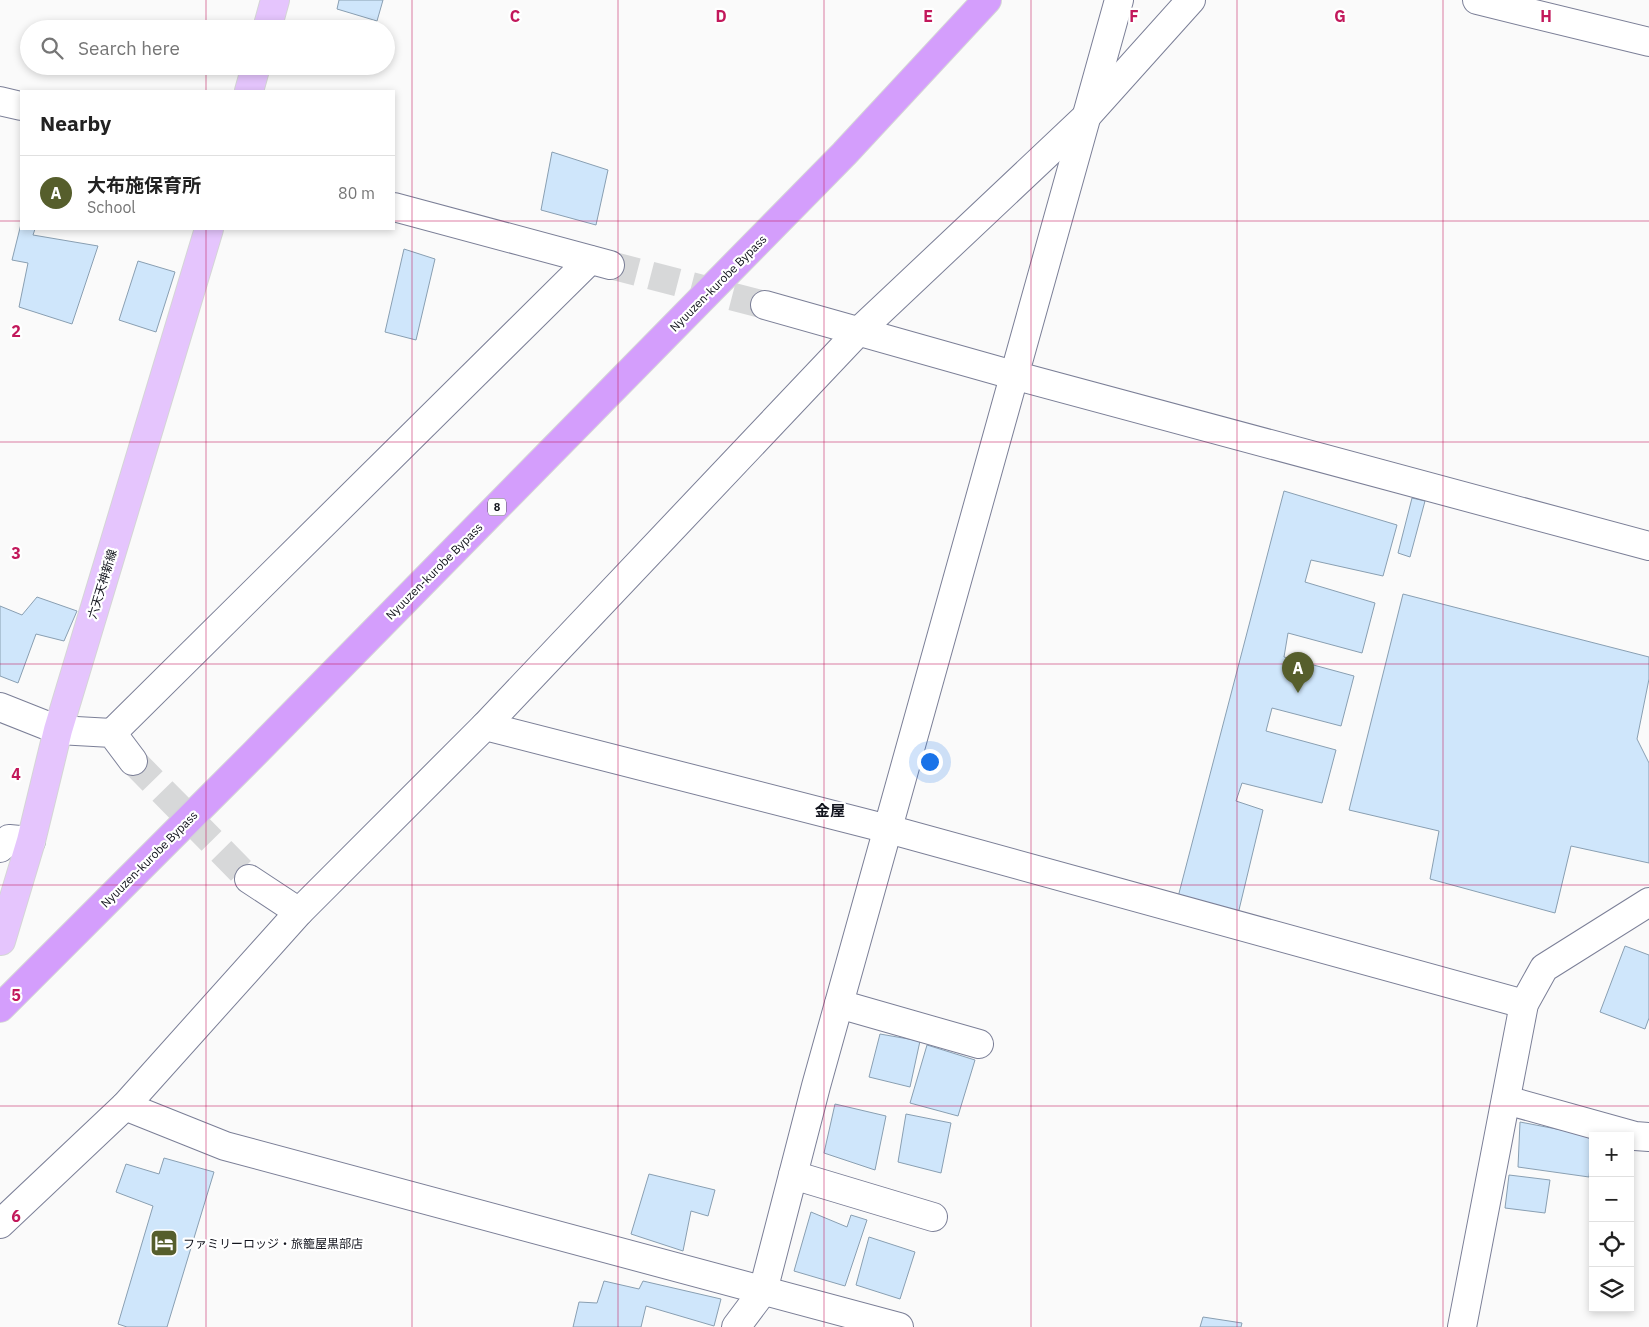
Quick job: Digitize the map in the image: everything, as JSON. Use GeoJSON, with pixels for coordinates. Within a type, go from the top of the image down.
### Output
{"type":"FeatureCollection","features":[{"type":"Feature","properties":{"kind":"highway","name":"Nyuuzen-kurobe Bypass"},"geometry":{"type":"LineString","coordinates":[[0,1008],[253,755],[844,154],[987,0]]}},
{"type":"Feature","properties":{"kind":"main road"},"geometry":{"type":"LineString","coordinates":[[269,20],[275,0]]}},
{"type":"Feature","properties":{"kind":"main road"},"geometry":{"type":"LineString","coordinates":[[249,90],[253,75]]}},
{"type":"Feature","properties":{"kind":"main road","name":"六天天神新線"},"geometry":{"type":"LineString","coordinates":[[1,941],[31,841],[58,730],[209,230]]}},
{"type":"Feature","properties":{"kind":"street"},"geometry":{"type":"LineString","coordinates":[[736,1327],[763,1290],[839,1004],[1119,0]]}},
{"type":"Feature","properties":{"kind":"street"},"geometry":{"type":"LineString","coordinates":[[0,1224],[125,1106],[299,912],[485,726],[858,332],[1085,118],[1192,0]]}},
{"type":"Feature","properties":{"kind":"street"},"geometry":{"type":"LineString","coordinates":[[1477,0],[1649,42]]}},
{"type":"Feature","properties":{"kind":"street"},"geometry":{"type":"LineString","coordinates":[[0,101],[20,106]]}},
{"type":"Feature","properties":{"kind":"street"},"geometry":{"type":"LineString","coordinates":[[0,707],[58,730],[112,733],[600,263],[395,207]]}},
{"type":"Feature","properties":{"kind":"street"},"geometry":{"type":"LineString","coordinates":[[765,306],[1013,375],[1649,546]]}},
{"type":"Feature","properties":{"kind":"street"},"geometry":{"type":"LineString","coordinates":[[485,726],[888,829],[1524,1004]]}},
{"type":"Feature","properties":{"kind":"street"},"geometry":{"type":"LineString","coordinates":[[112,733],[133,761]]}},
{"type":"Feature","properties":{"kind":"street"},"geometry":{"type":"LineString","coordinates":[[0,848],[9,839],[31,841]]}},
{"type":"Feature","properties":{"kind":"street"},"geometry":{"type":"LineString","coordinates":[[249,879],[299,912]]}},
{"type":"Feature","properties":{"kind":"street"},"geometry":{"type":"LineString","coordinates":[[1462,1327],[1524,1004],[1544,968],[1649,902]]}},
{"type":"Feature","properties":{"kind":"street"},"geometry":{"type":"LineString","coordinates":[[839,1004],[979,1044]]}},
{"type":"Feature","properties":{"kind":"street"},"geometry":{"type":"LineString","coordinates":[[1506,1100],[1635,1136],[1649,1137]]}},
{"type":"Feature","properties":{"kind":"street"},"geometry":{"type":"LineString","coordinates":[[125,1106],[225,1146],[899,1327]]}},
{"type":"Feature","properties":{"kind":"street"},"geometry":{"type":"LineString","coordinates":[[793,1175],[934,1217]]}},
{"type":"Feature","properties":{"kind":"building"},"geometry":{"type":"Polygon","coordinates":[[[339,0],[383,0],[377,20],[337,9],[339,0]]]}},
{"type":"Feature","properties":{"kind":"building"},"geometry":{"type":"Polygon","coordinates":[[[552,152],[608,170],[596,225],[541,210],[552,152]]]}},
{"type":"Feature","properties":{"kind":"building"},"geometry":{"type":"Polygon","coordinates":[[[20,228],[20,230],[35,230],[33,235],[98,246],[72,324],[19,307],[28,263],[12,260],[20,228]]]}},
{"type":"Feature","properties":{"kind":"building"},"geometry":{"type":"Polygon","coordinates":[[[404,249],[435,259],[416,340],[385,332],[404,249]]]}},
{"type":"Feature","properties":{"kind":"building"},"geometry":{"type":"Polygon","coordinates":[[[138,261],[175,272],[156,332],[119,320],[138,261]]]}},
{"type":"Feature","properties":{"kind":"building"},"geometry":{"type":"Polygon","coordinates":[[[1284,491],[1397,525],[1383,576],[1311,560],[1305,582],[1375,603],[1362,653],[1288,633],[1284,657],[1354,676],[1341,726],[1272,708],[1266,731],[1336,750],[1322,803],[1242,783],[1236,801],[1263,810],[1238,914],[1178,897],[1284,491]]]}},
{"type":"Feature","properties":{"kind":"building"},"geometry":{"type":"Polygon","coordinates":[[[1412,498],[1425,501],[1410,557],[1398,553],[1412,498]]]}},
{"type":"Feature","properties":{"kind":"building"},"geometry":{"type":"Polygon","coordinates":[[[1403,594],[1649,657],[1649,679],[1637,739],[1649,763],[1649,863],[1571,846],[1555,913],[1430,879],[1439,831],[1349,810],[1403,594]]]}},
{"type":"Feature","properties":{"kind":"building"},"geometry":{"type":"Polygon","coordinates":[[[37,597],[77,611],[64,641],[36,634],[18,683],[0,676],[0,606],[22,615],[37,597]]]}},
{"type":"Feature","properties":{"kind":"building"},"geometry":{"type":"Polygon","coordinates":[[[1625,946],[1649,955],[1649,1018],[1645,1029],[1600,1012],[1625,946]]]}},
{"type":"Feature","properties":{"kind":"building"},"geometry":{"type":"Polygon","coordinates":[[[880,1034],[920,1041],[910,1087],[869,1077],[880,1034]]]}},
{"type":"Feature","properties":{"kind":"building"},"geometry":{"type":"Polygon","coordinates":[[[927,1045],[975,1060],[958,1116],[910,1103],[927,1045]]]}},
{"type":"Feature","properties":{"kind":"building"},"geometry":{"type":"Polygon","coordinates":[[[835,1104],[886,1116],[875,1170],[824,1153],[835,1104]]]}},
{"type":"Feature","properties":{"kind":"building"},"geometry":{"type":"Polygon","coordinates":[[[906,1114],[951,1123],[941,1173],[898,1162],[906,1114]]]}},
{"type":"Feature","properties":{"kind":"building"},"geometry":{"type":"Polygon","coordinates":[[[1520,1122],[1589,1135],[1589,1177],[1518,1167],[1520,1122]]]}},
{"type":"Feature","properties":{"kind":"building"},"geometry":{"type":"Polygon","coordinates":[[[164,1158],[214,1172],[167,1327],[127,1327],[118,1324],[153,1206],[116,1192],[126,1164],[159,1174],[164,1158]]]}},
{"type":"Feature","properties":{"kind":"building"},"geometry":{"type":"Polygon","coordinates":[[[649,1174],[715,1190],[708,1216],[691,1211],[683,1251],[631,1234],[649,1174]]]}},
{"type":"Feature","properties":{"kind":"building"},"geometry":{"type":"Polygon","coordinates":[[[1509,1175],[1550,1180],[1545,1213],[1505,1208],[1509,1175]]]}},
{"type":"Feature","properties":{"kind":"building"},"geometry":{"type":"Polygon","coordinates":[[[811,1212],[847,1227],[851,1215],[867,1220],[845,1286],[794,1271],[811,1212]]]}},
{"type":"Feature","properties":{"kind":"building"},"geometry":{"type":"Polygon","coordinates":[[[869,1237],[915,1252],[900,1299],[856,1285],[869,1237]]]}},
{"type":"Feature","properties":{"kind":"building"},"geometry":{"type":"Polygon","coordinates":[[[604,1281],[639,1289],[643,1281],[721,1299],[714,1326],[646,1306],[641,1327],[573,1327],[579,1302],[597,1303],[604,1281]]]}},
{"type":"Feature","properties":{"kind":"building"},"geometry":{"type":"Polygon","coordinates":[[[1203,1317],[1242,1323],[1241,1327],[1200,1327],[1203,1317]]]}},
{"type":"Feature","properties":{"kind":"tunnel"},"geometry":{"type":"LineString","coordinates":[[610,265],[765,305]]}},
{"type":"Feature","properties":{"kind":"tunnel"},"geometry":{"type":"LineString","coordinates":[[133,761],[249,879]]}},
{"type":"Feature","properties":{"kind":"place","name":"大布施保育所"},"geometry":{"type":"Point","coordinates":[1298,693]}},
{"type":"Feature","properties":{"kind":"place","name":"ファミリーロッジ・旅籠屋黒部店"},"geometry":{"type":"Point","coordinates":[164,1243]}},
{"type":"Feature","properties":{"kind":"district","name":"金屋"},"geometry":{"type":"Point","coordinates":[830,810]}}]}
